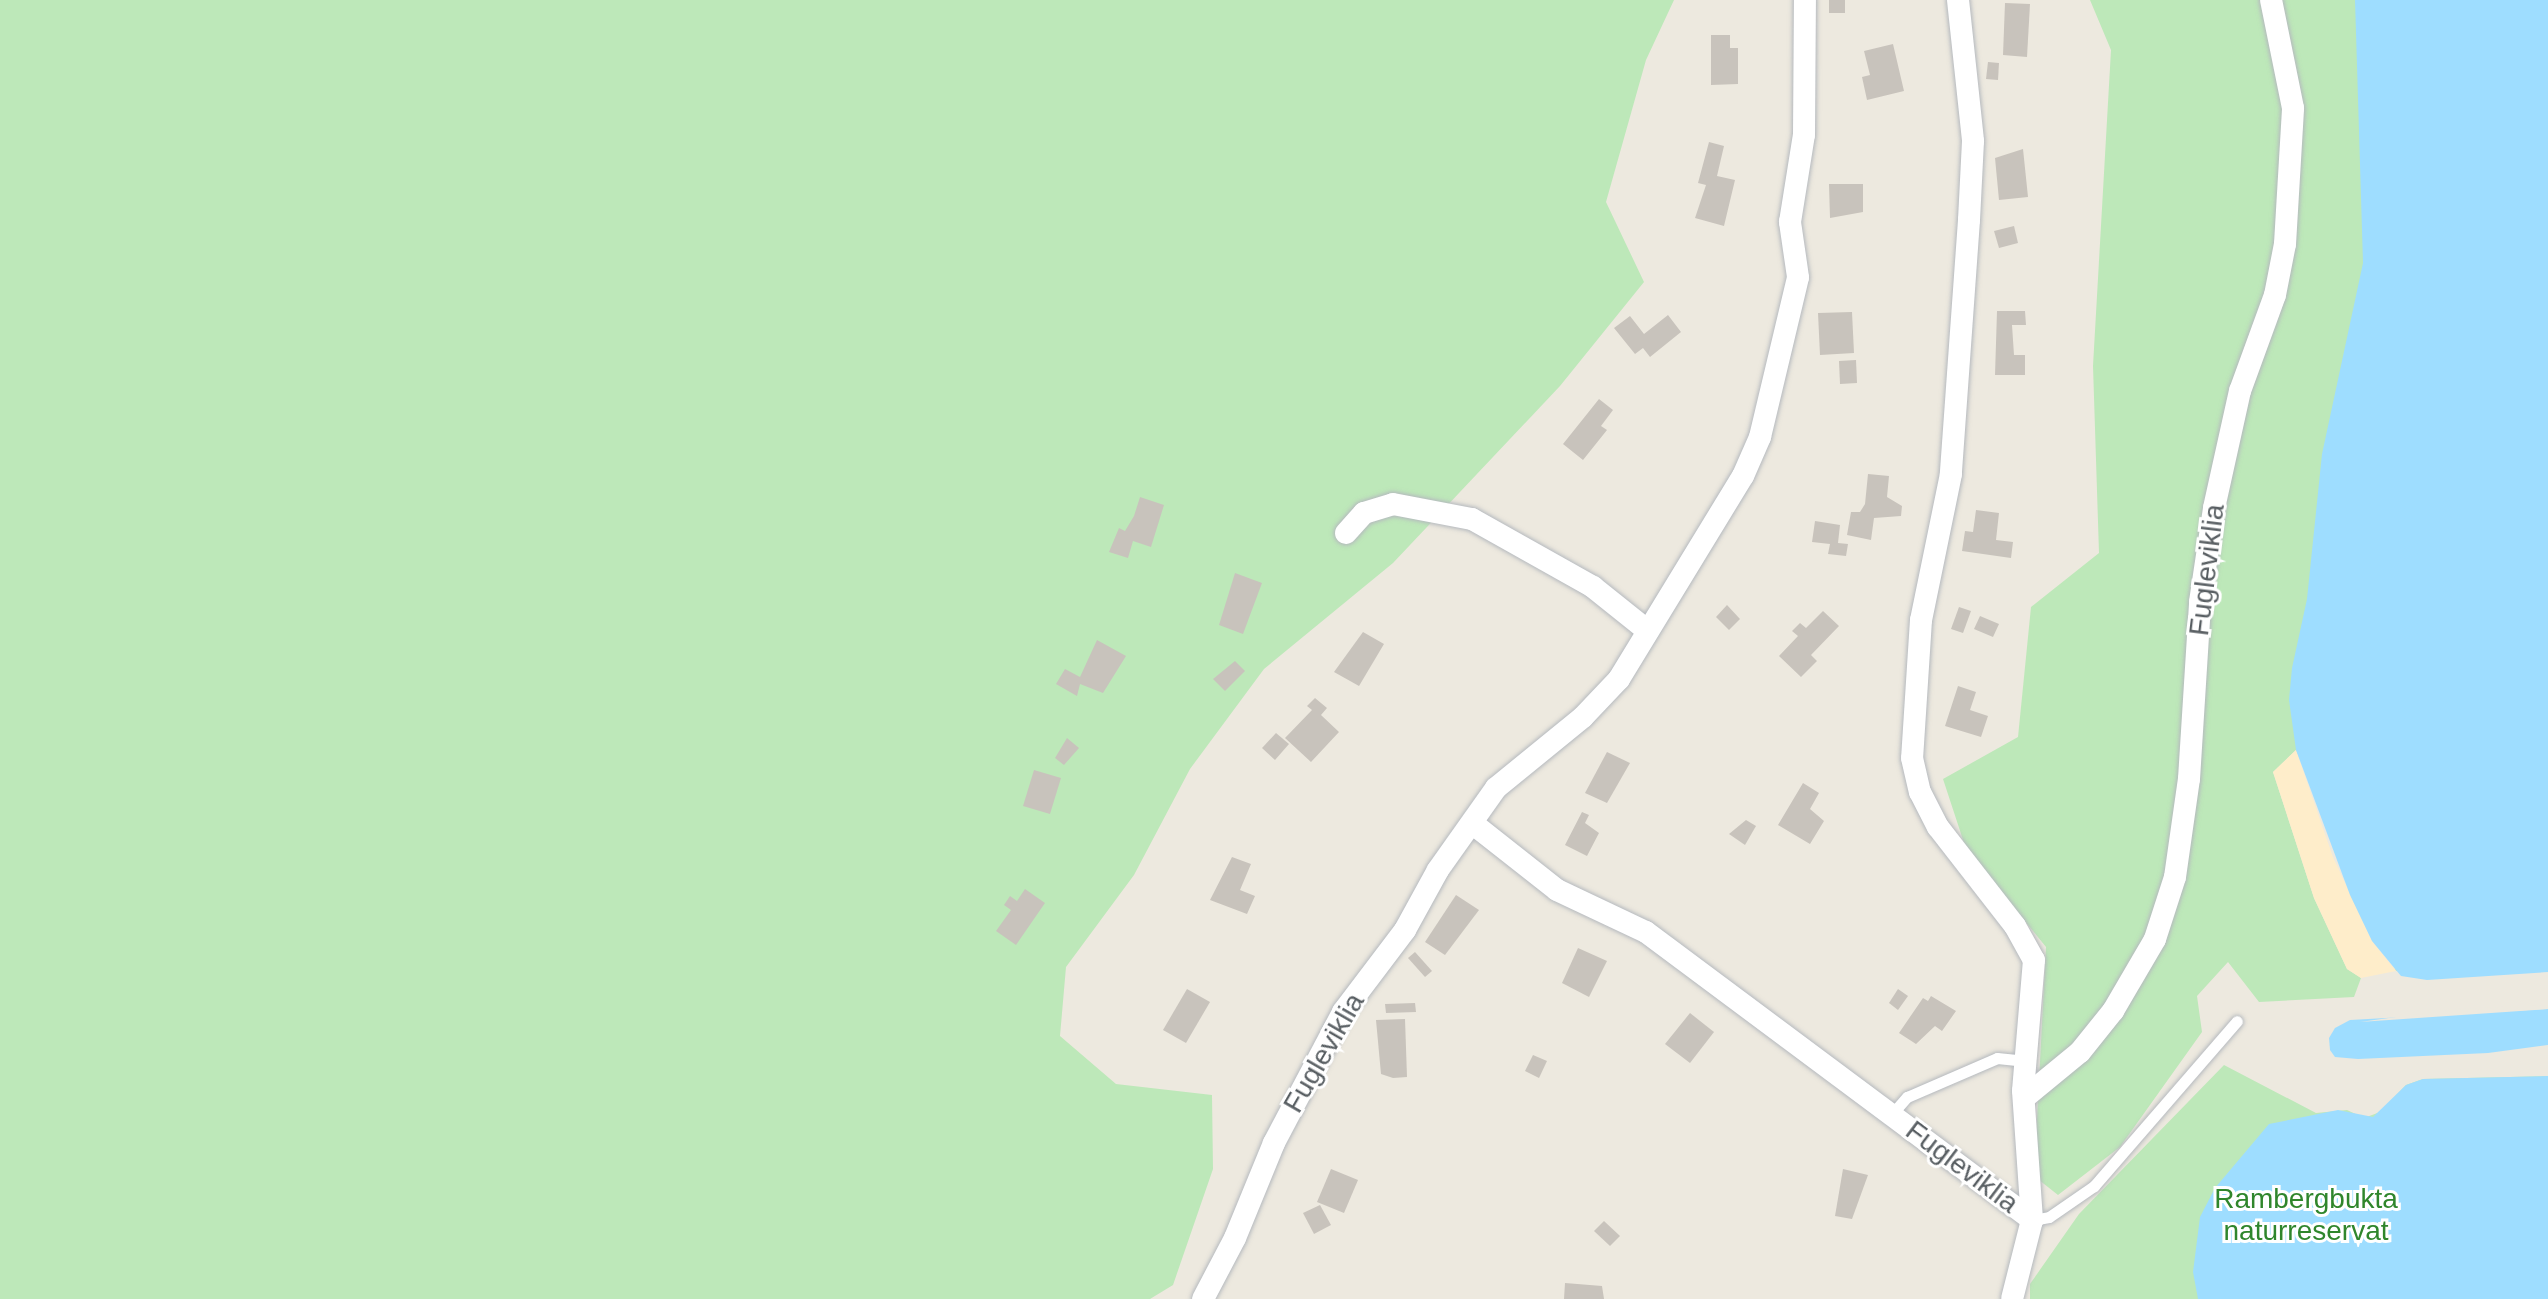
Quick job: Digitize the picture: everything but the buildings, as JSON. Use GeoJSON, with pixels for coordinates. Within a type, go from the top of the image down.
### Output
{"type":"FeatureCollection","features":[{"type":"Feature","properties":{"kind":"street","name":"Fugleviklia"},"geometry":{"type":"LineString","coordinates":[[1203,1299],[1323,1045],[1472,823],[1514,770],[1604,698],[1743,476],[1764,422],[1798,277],[1790,222],[1804,135],[1805,0]]}},
{"type":"Feature","properties":{"kind":"street","name":"Fugleviklia"},"geometry":{"type":"LineString","coordinates":[[1958,0],[1972,116],[1970,194],[1951,474],[1921,620],[1912,758],[1920,792],[1938,827],[2031,951],[2034,980],[2024,1061],[2024,1098],[2032,1220],[2012,1299]]}},
{"type":"Feature","properties":{"kind":"street","name":"Fugleviklia"},"geometry":{"type":"LineString","coordinates":[[2024,1098],[2080,1052],[2113,1011],[2155,939],[2175,877],[2189,779],[2200,602],[2222,466],[2240,391],[2280,278],[2285,244],[2293,108],[2271,0]]}},
{"type":"Feature","properties":{"kind":"street"},"geometry":{"type":"LineString","coordinates":[[1346,533],[1364,513],[1393,504],[1414,504],[1472,519],[1593,587],[1648,631]]}},
{"type":"Feature","properties":{"kind":"street","name":"Fugleviklia"},"geometry":{"type":"LineString","coordinates":[[1472,823],[1557,890],[1646,932],[2032,1220]]}},
{"type":"Feature","properties":{"kind":"lane","name":"Fugleviklia"},"geometry":{"type":"LineString","coordinates":[[2032,1220],[2061,1211],[2114,1167],[2237,1021]]}},
{"type":"Feature","properties":{"kind":"lane","name":"Fugleviklia"},"geometry":{"type":"LineString","coordinates":[[1892,1114],[1907,1097],[1997,1058],[2024,1061]]}},
{"type":"Feature","properties":{"kind":"green space"},"geometry":{"type":"Polygon","coordinates":[[[0,0],[1674,0],[1646,60],[1606,202],[1644,282],[1560,386],[1393,563],[1264,669],[1190,769],[1134,875],[1066,967],[1060,1036],[1116,1084],[1212,1095],[1213,1169],[1173,1285],[1150,1299],[0,1299],[0,0]]]}},
{"type":"Feature","properties":{"kind":"green space"},"geometry":{"type":"Polygon","coordinates":[[[2090,0],[2548,0],[2548,972],[2396,971],[2296,750],[2273,772],[2314,898],[2347,969],[2361,978],[2354,997],[2259,1002],[2228,962],[2197,996],[2202,1032],[2120,1147],[2058,1195],[2034,1176],[2046,947],[1966,849],[1943,779],[2018,737],[2031,607],[2099,553],[2093,366],[2111,50],[2090,0]]]}},
{"type":"Feature","properties":{"kind":"green space","name":"Rambergbukta naturreservat"},"geometry":{"type":"Polygon","coordinates":[[[2224,1065],[2316,1113],[2347,1110],[2364,1118],[2380,1112],[2406,1085],[2423,1079],[2548,1076],[2548,1299],[2030,1299],[2030,1284],[2079,1214],[2224,1065]]]}},
{"type":"Feature","properties":{"kind":"sand"},"geometry":{"type":"Polygon","coordinates":[[[2296,750],[2333,857],[2372,941],[2396,971],[2361,978],[2347,969],[2314,898],[2273,772],[2296,750]]]}},
{"type":"Feature","properties":{"kind":"water"},"geometry":{"type":"Polygon","coordinates":[[[2355,0],[2548,0],[2548,972],[2427,980],[2401,976],[2372,941],[2350,895],[2296,750],[2289,700],[2292,668],[2307,599],[2322,454],[2363,263],[2355,0]]]}},
{"type":"Feature","properties":{"kind":"water"},"geometry":{"type":"Polygon","coordinates":[[[2548,1009],[2548,1045],[2488,1053],[2358,1059],[2335,1057],[2330,1050],[2329,1038],[2335,1028],[2350,1020],[2548,1009]]]}},
{"type":"Feature","properties":{"kind":"water","name":"Rambergbukta naturreservat"},"geometry":{"type":"Polygon","coordinates":[[[2548,1076],[2548,1299],[2198,1299],[2193,1272],[2200,1217],[2215,1188],[2269,1124],[2338,1110],[2373,1117],[2406,1085],[2423,1079],[2548,1076]]]}},
{"type":"Feature","properties":{"kind":"pier"},"geometry":{"type":"Polygon","coordinates":[[[2548,1005],[2548,1009],[2360,1022],[2453,1009],[2548,1005]]]}}]}
